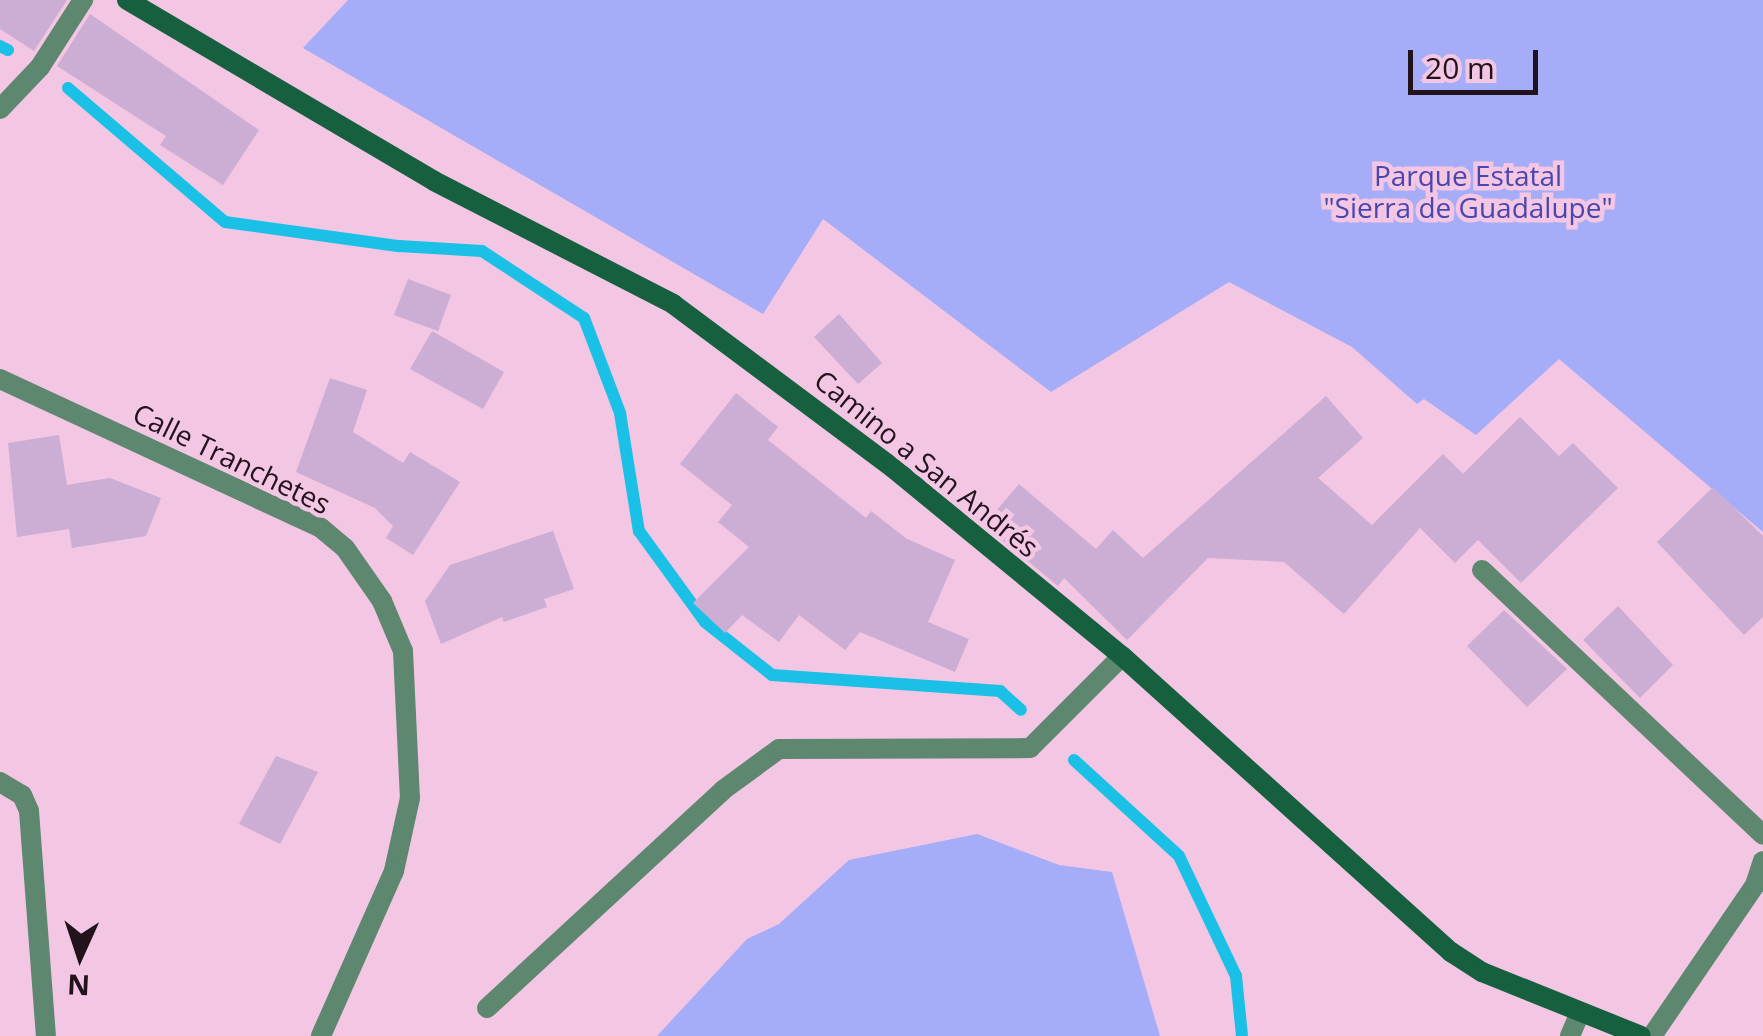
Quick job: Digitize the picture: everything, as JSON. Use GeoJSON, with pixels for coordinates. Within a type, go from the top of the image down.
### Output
{"type":"FeatureCollection","features":[{"type":"Feature","properties":{"kind":"street"},"geometry":{"type":"LineString","coordinates":[[0,109],[40,67],[83,0]]}},
{"type":"Feature","properties":{"kind":"street","name":"Camino a San Andrés"},"geometry":{"type":"LineString","coordinates":[[127,0],[434,181],[673,304],[893,468],[1122,656],[1451,952],[1641,1036]]}},
{"type":"Feature","properties":{"kind":"street","name":"Calle Tranchetes"},"geometry":{"type":"LineString","coordinates":[[0,380],[320,528],[346,548],[382,601],[403,652],[410,798],[394,871],[321,1036]]}},
{"type":"Feature","properties":{"kind":"street"},"geometry":{"type":"LineString","coordinates":[[1482,570],[1763,834]]}},
{"type":"Feature","properties":{"kind":"street"},"geometry":{"type":"LineString","coordinates":[[486,1008],[723,790],[779,749],[1030,748],[1122,656]]}},
{"type":"Feature","properties":{"kind":"street"},"geometry":{"type":"LineString","coordinates":[[6,784],[29,811],[46,1036]]}},
{"type":"Feature","properties":{"kind":"street"},"geometry":{"type":"LineString","coordinates":[[1652,1036],[1755,885],[1763,861]]}},
{"type":"Feature","properties":{"kind":"street"},"geometry":{"type":"LineString","coordinates":[[1570,1036],[1580,1012]]}},
{"type":"Feature","properties":{"kind":"green space","name":"Parque Estatal \"Sierra de Guadalupe\""},"geometry":{"type":"Polygon","coordinates":[[[348,0],[1763,0],[1763,532],[1559,359],[1476,435],[1424,399],[1417,404],[1352,347],[1229,282],[1051,392],[823,219],[763,314],[303,48],[348,0]]]}},
{"type":"Feature","properties":{"kind":"green space"},"geometry":{"type":"Polygon","coordinates":[[[977,834],[1059,865],[1112,872],[1160,1036],[657,1036],[747,939],[779,924],[849,860],[977,834]]]}},
{"type":"Feature","properties":{"kind":"building"},"geometry":{"type":"Polygon","coordinates":[[[0,0],[67,0],[34,51],[0,29],[0,0]]]}},
{"type":"Feature","properties":{"kind":"building"},"geometry":{"type":"Polygon","coordinates":[[[90,14],[259,130],[223,185],[160,145],[166,136],[57,66],[90,14]]]}},
{"type":"Feature","properties":{"kind":"building"},"geometry":{"type":"Polygon","coordinates":[[[408,279],[451,295],[438,331],[394,315],[408,279]]]}},
{"type":"Feature","properties":{"kind":"building"},"geometry":{"type":"Polygon","coordinates":[[[839,314],[882,363],[858,384],[814,337],[839,314]]]}},
{"type":"Feature","properties":{"kind":"building"},"geometry":{"type":"Polygon","coordinates":[[[432,331],[504,372],[483,409],[410,369],[432,331]]]}},
{"type":"Feature","properties":{"kind":"building"},"geometry":{"type":"Polygon","coordinates":[[[330,378],[367,390],[353,432],[403,463],[410,452],[460,482],[413,555],[386,538],[393,526],[375,508],[296,472],[330,378]]]}},
{"type":"Feature","properties":{"kind":"building"},"geometry":{"type":"Polygon","coordinates":[[[736,393],[778,427],[768,440],[866,518],[871,511],[907,539],[955,560],[928,622],[969,639],[955,672],[860,632],[845,650],[799,615],[779,642],[742,615],[725,633],[693,603],[749,547],[718,522],[732,505],[680,464],[736,393]]]}},
{"type":"Feature","properties":{"kind":"building"},"geometry":{"type":"Polygon","coordinates":[[[1326,396],[1363,438],[1318,478],[1372,525],[1443,454],[1463,474],[1520,417],[1559,456],[1573,443],[1618,488],[1521,583],[1478,540],[1455,563],[1420,528],[1344,614],[1284,562],[1208,558],[1127,640],[1064,578],[1058,586],[984,525],[1019,484],[1096,549],[1113,530],[1143,558],[1326,396]]]}},
{"type":"Feature","properties":{"kind":"building"},"geometry":{"type":"Polygon","coordinates":[[[59,435],[67,485],[110,478],[161,498],[146,536],[72,548],[69,529],[17,537],[8,443],[59,435]]]}},
{"type":"Feature","properties":{"kind":"building"},"geometry":{"type":"Polygon","coordinates":[[[1713,487],[1763,536],[1763,617],[1744,635],[1657,542],[1713,487]]]}},
{"type":"Feature","properties":{"kind":"building"},"geometry":{"type":"Polygon","coordinates":[[[553,531],[574,589],[544,599],[547,607],[504,622],[502,617],[441,644],[425,601],[450,565],[553,531]]]}},
{"type":"Feature","properties":{"kind":"building"},"geometry":{"type":"Polygon","coordinates":[[[1618,606],[1673,665],[1640,698],[1583,640],[1618,606]]]}},
{"type":"Feature","properties":{"kind":"building"},"geometry":{"type":"Polygon","coordinates":[[[1504,610],[1567,669],[1527,707],[1467,646],[1504,610]]]}},
{"type":"Feature","properties":{"kind":"building"},"geometry":{"type":"Polygon","coordinates":[[[276,756],[318,772],[280,844],[239,824],[276,756]]]}},
{"type":"Feature","properties":{"kind":"waterway"},"geometry":{"type":"LineString","coordinates":[[0,46],[8,50]]}},
{"type":"Feature","properties":{"kind":"waterway"},"geometry":{"type":"LineString","coordinates":[[68,88],[225,222],[399,246],[482,251],[584,318],[620,413],[639,531],[705,622],[772,675],[1000,691],[1021,710]]}},
{"type":"Feature","properties":{"kind":"waterway"},"geometry":{"type":"LineString","coordinates":[[1074,760],[1179,856],[1236,976],[1242,1036]]}}]}
